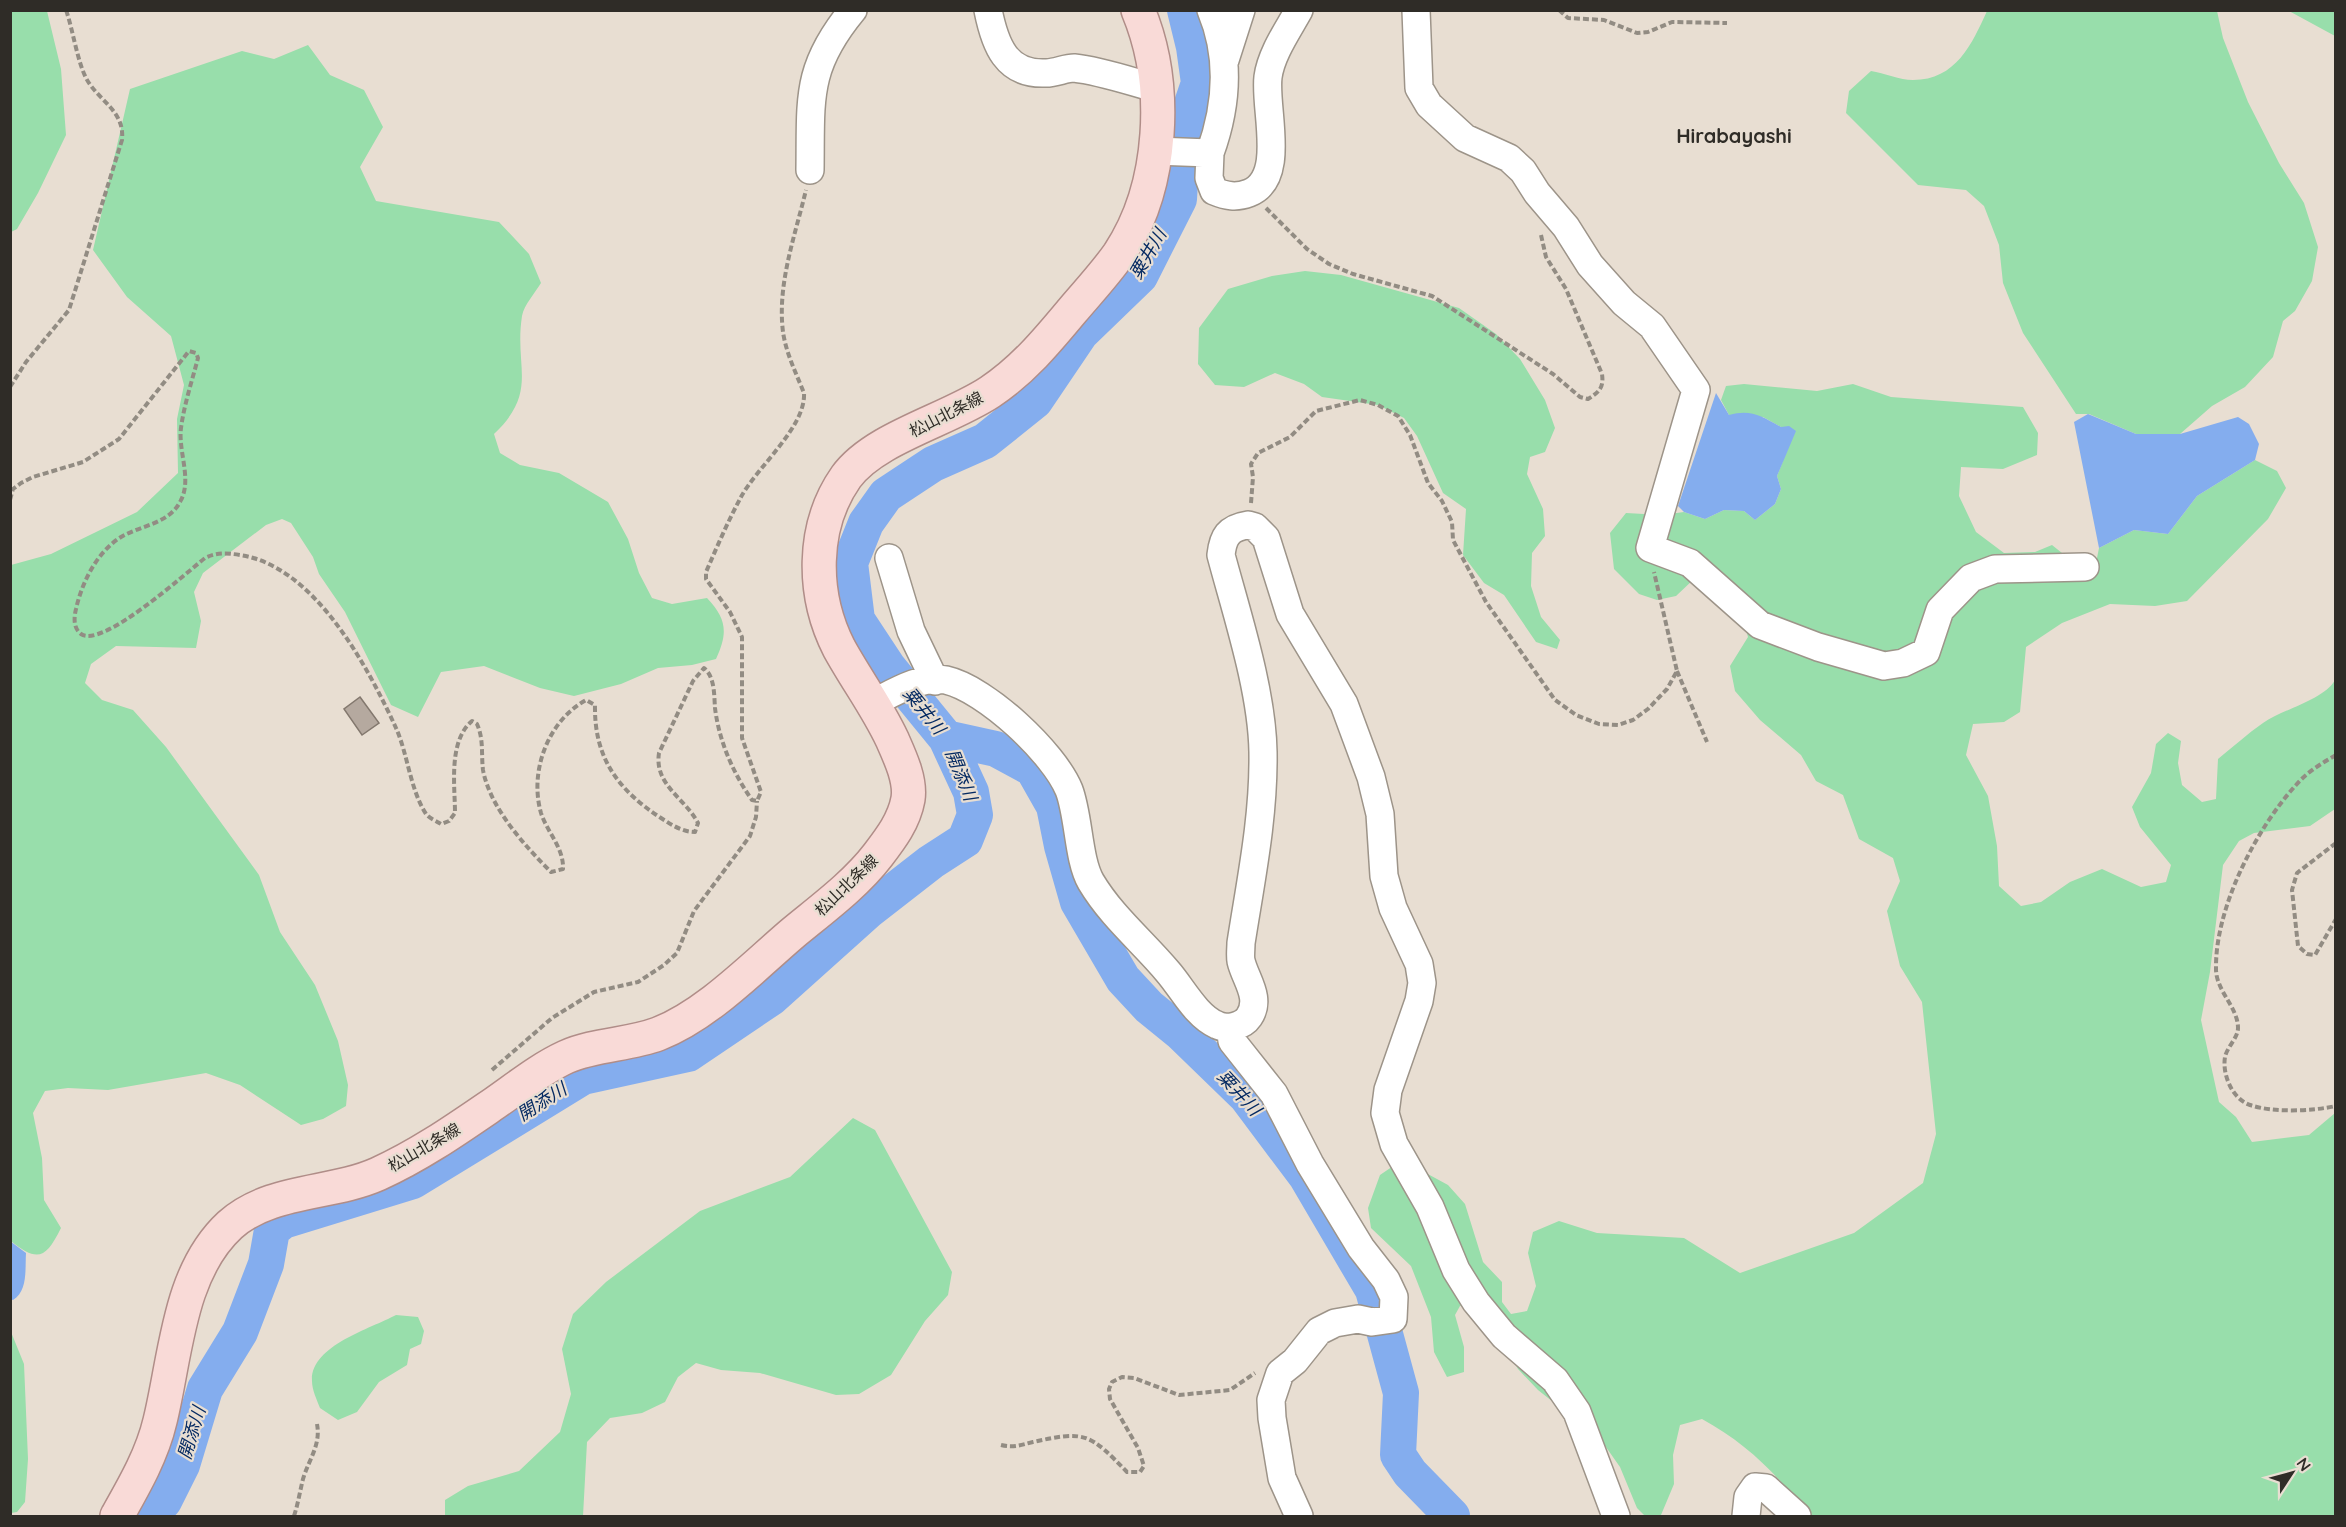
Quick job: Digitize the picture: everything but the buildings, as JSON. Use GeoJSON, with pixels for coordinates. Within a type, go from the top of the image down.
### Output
{"type":"FeatureCollection","features":[{"type":"Feature","properties":{"kind":"main road","name":"松山北条線"},"geometry":{"type":"LineString","coordinates":[[117,1516],[141,1474],[159,1426],[187,1303],[199,1264],[231,1225],[264,1203],[365,1179],[412,1158],[533,1076],[569,1055],[657,1034],[696,1013],[840,893],[873,861],[898,827],[909,795],[903,763],[882,699],[840,650],[825,616],[819,579],[820,541],[829,506],[849,473],[880,447],[957,412],[1018,372],[1120,252],[1136,221],[1163,151],[1159,89],[1149,36],[1138,10]]}},
{"type":"Feature","properties":{"kind":"street"},"geometry":{"type":"LineString","coordinates":[[810,170],[812,86],[823,54],[853,10]]}},
{"type":"Feature","properties":{"kind":"street"},"geometry":{"type":"LineString","coordinates":[[988,10],[994,40],[1005,58],[1018,69],[1032,74],[1050,74],[1071,68],[1159,89]]}},
{"type":"Feature","properties":{"kind":"street"},"geometry":{"type":"LineString","coordinates":[[1211,10],[1225,60]]}},
{"type":"Feature","properties":{"kind":"street"},"geometry":{"type":"LineString","coordinates":[[1241,10],[1225,60],[1222,120],[1207,153],[1209,178],[1214,191],[1226,196],[1252,192],[1265,179],[1271,166],[1267,105],[1268,75],[1280,45],[1299,10]]}},
{"type":"Feature","properties":{"kind":"street"},"geometry":{"type":"LineString","coordinates":[[1416,10],[1419,88],[1429,105],[1465,138],[1509,158],[1523,171],[1537,193],[1566,227],[1590,265],[1624,303],[1652,326],[1696,390],[1650,548],[1690,563],[1760,625],[1818,648],[1884,666],[1903,663],[1926,652],[1940,610],[1971,578],[1995,568],[2085,567]]}},
{"type":"Feature","properties":{"kind":"street"},"geometry":{"type":"LineString","coordinates":[[1163,151],[1207,153]]}},
{"type":"Feature","properties":{"kind":"street"},"geometry":{"type":"LineString","coordinates":[[882,699],[926,682],[945,680],[987,702],[1026,734],[1050,758],[1070,792],[1090,880],[1124,927],[1162,964],[1204,1017],[1217,1025],[1230,1028],[1244,1022],[1251,1015],[1254,1000],[1241,961],[1241,943],[1260,830],[1263,751],[1258,707],[1221,555],[1223,538],[1231,530],[1248,525],[1255,527],[1266,538],[1290,614],[1344,704],[1357,738],[1371,777],[1380,814],[1384,876],[1393,908],[1419,964],[1422,984],[1419,1001],[1388,1090],[1385,1113],[1394,1144],[1430,1208],[1456,1270],[1476,1302],[1504,1336],[1555,1380],[1577,1412],[1616,1516]]}},
{"type":"Feature","properties":{"kind":"street"},"geometry":{"type":"LineString","coordinates":[[889,558],[926,682]]}},
{"type":"Feature","properties":{"kind":"street"},"geometry":{"type":"LineString","coordinates":[[1230,1028],[1232,1041],[1274,1094],[1310,1164],[1361,1248],[1386,1280],[1394,1297],[1393,1319],[1380,1321],[1358,1319],[1335,1323],[1319,1331],[1295,1361],[1280,1373],[1271,1400],[1272,1418],[1282,1478],[1299,1516]]}},
{"type":"Feature","properties":{"kind":"street"},"geometry":{"type":"LineString","coordinates":[[1746,1516],[1748,1497],[1755,1487],[1766,1488],[1797,1516]]}},
{"type":"Feature","properties":{"kind":"path"},"geometry":{"type":"LineString","coordinates":[[10,387],[26,362],[69,309],[122,140],[123,130],[115,111],[86,78],[66,10]]}},
{"type":"Feature","properties":{"kind":"path"},"geometry":{"type":"LineString","coordinates":[[1559,10],[1568,18],[1604,20],[1637,33],[1648,32],[1672,22],[1727,23]]}},
{"type":"Feature","properties":{"kind":"path"},"geometry":{"type":"LineString","coordinates":[[491,1071],[552,1018],[594,992],[638,982],[664,965],[677,953],[693,911],[750,836],[761,792],[742,738],[742,637],[730,612],[706,579],[706,572],[742,496],[802,412],[805,401],[786,346],[782,300],[792,237],[810,170]]}},
{"type":"Feature","properties":{"kind":"path"},"geometry":{"type":"LineString","coordinates":[[1252,192],[1306,249],[1329,264],[1353,274],[1432,296],[1554,374],[1580,397],[1588,399],[1598,393],[1603,384],[1602,374],[1566,289],[1546,257],[1535,201],[1537,193]]}},
{"type":"Feature","properties":{"kind":"path"},"geometry":{"type":"LineString","coordinates":[[10,500],[13,489],[21,483],[83,462],[105,450],[132,425],[142,408],[169,379],[185,354],[189,351],[196,353],[198,358],[181,430],[185,490],[172,513],[122,536],[99,558],[86,578],[77,602],[74,616],[76,628],[82,635],[92,637],[114,627],[205,558],[216,553],[269,562],[282,569],[303,587],[354,649],[396,730],[427,815],[441,824],[449,821],[455,813],[457,745],[465,727],[472,721],[477,724],[483,742],[483,770],[496,804],[551,872],[563,869],[563,860],[542,814],[538,794],[540,761],[563,718],[586,700],[595,705],[596,739],[602,755],[622,786],[644,807],[673,826],[687,832],[694,832],[698,823],[665,783],[657,765],[659,753],[693,681],[704,668],[709,672],[712,681],[716,719],[730,764],[745,791],[752,800],[757,801]]}},
{"type":"Feature","properties":{"kind":"path"},"geometry":{"type":"LineString","coordinates":[[1248,525],[1253,487],[1251,464],[1258,453],[1290,437],[1316,411],[1360,400],[1378,405],[1398,416],[1410,435],[1428,483],[1442,501],[1452,522],[1454,540],[1486,602],[1555,700],[1576,715],[1599,724],[1618,725],[1633,720],[1648,709],[1667,689],[1677,671]]}},
{"type":"Feature","properties":{"kind":"path"},"geometry":{"type":"LineString","coordinates":[[1650,548],[1652,567],[1677,671],[1707,742]]}},
{"type":"Feature","properties":{"kind":"path"},"geometry":{"type":"LineString","coordinates":[[2336,755],[2297,784],[2267,822],[2238,879],[2222,919],[2215,970],[2220,990],[2235,1017],[2238,1029],[2225,1056],[2226,1078],[2234,1093],[2249,1105],[2309,1112],[2336,1106]]}},
{"type":"Feature","properties":{"kind":"path"},"geometry":{"type":"LineString","coordinates":[[2336,843],[2297,873],[2292,890],[2298,946],[2307,954],[2315,955],[2336,919]]}},
{"type":"Feature","properties":{"kind":"path"},"geometry":{"type":"LineString","coordinates":[[1001,1445],[1011,1448],[1056,1437],[1084,1436],[1094,1440],[1127,1472],[1132,1474],[1140,1472],[1144,1466],[1138,1448],[1110,1399],[1109,1389],[1112,1382],[1122,1377],[1134,1378],[1179,1395],[1230,1390],[1238,1387],[1252,1374],[1280,1373]]}},
{"type":"Feature","properties":{"kind":"path"},"geometry":{"type":"LineString","coordinates":[[294,1516],[306,1470],[318,1442],[317,1424]]}},
{"type":"Feature","properties":{"kind":"green space"},"geometry":{"type":"Polygon","coordinates":[[[10,11],[47,11],[61,69],[66,135],[38,193],[17,229],[11,232],[10,11]]]}},
{"type":"Feature","properties":{"kind":"green space"},"geometry":{"type":"Polygon","coordinates":[[[1987,11],[2217,11],[2223,38],[2248,102],[2279,163],[2304,203],[2318,247],[2312,281],[2295,311],[2283,321],[2273,357],[2245,387],[2212,406],[2180,434],[2136,434],[2089,414],[2076,414],[2023,333],[2003,283],[1999,245],[1984,206],[1966,190],[1918,185],[1846,113],[1849,91],[1871,71],[1913,80],[1941,74],[1951,67],[1968,47],[1987,11]]]}},
{"type":"Feature","properties":{"kind":"green space"},"geometry":{"type":"Polygon","coordinates":[[[2289,11],[2335,11],[2335,36],[2289,11]]]}},
{"type":"Feature","properties":{"kind":"green space"},"geometry":{"type":"Polygon","coordinates":[[[308,45],[330,75],[364,90],[383,127],[360,167],[376,201],[499,222],[529,254],[541,283],[527,303],[522,316],[521,391],[508,419],[494,434],[500,453],[520,465],[559,473],[608,502],[628,539],[639,573],[652,598],[672,604],[707,598],[719,613],[724,634],[716,659],[692,665],[658,668],[621,684],[574,696],[540,688],[484,666],[441,672],[418,717],[391,705],[345,612],[319,574],[313,557],[291,523],[282,519],[266,525],[203,573],[194,592],[201,621],[196,648],[116,646],[91,664],[85,683],[102,700],[133,710],[166,747],[259,875],[280,932],[315,985],[338,1041],[348,1085],[346,1106],[323,1119],[301,1125],[240,1085],[206,1073],[108,1090],[68,1088],[45,1091],[33,1113],[42,1158],[44,1200],[61,1228],[46,1251],[35,1254],[20,1248],[11,1241],[11,565],[51,554],[137,512],[178,473],[177,419],[184,385],[171,336],[127,297],[93,250],[130,89],[242,51],[274,59],[308,45]]]}},
{"type":"Feature","properties":{"kind":"green space"},"geometry":{"type":"Polygon","coordinates":[[[1305,271],[1341,275],[1459,308],[1496,334],[1520,359],[1545,400],[1555,428],[1545,452],[1530,457],[1527,474],[1543,509],[1545,536],[1532,553],[1531,586],[1541,617],[1560,640],[1557,649],[1536,642],[1504,595],[1484,583],[1463,555],[1466,509],[1443,493],[1417,436],[1404,418],[1378,405],[1322,397],[1304,384],[1275,373],[1244,387],[1215,385],[1198,364],[1199,328],[1228,289],[1272,276],[1305,271]]]}},
{"type":"Feature","properties":{"kind":"green space"},"geometry":{"type":"Polygon","coordinates":[[[1744,384],[1817,391],[1853,384],[1891,397],[2023,407],[2038,433],[2037,455],[2003,469],[1961,467],[1959,496],[1976,532],[2004,553],[2035,552],[2052,545],[2067,557],[2096,563],[2099,548],[2134,530],[2168,534],[2197,496],[2255,460],[2277,471],[2286,488],[2268,519],[2187,601],[2155,606],[2110,604],[2062,623],[2026,647],[2020,712],[2004,722],[1973,724],[1966,755],[1988,796],[1997,846],[1999,886],[2021,906],[2041,902],[2070,882],[2102,869],[2141,887],[2166,882],[2171,865],[2140,827],[2132,807],[2151,773],[2156,744],[2168,733],[2181,741],[2178,763],[2182,785],[2202,802],[2216,799],[2218,759],[2263,723],[2313,699],[2330,687],[2335,680],[2335,809],[2310,826],[2254,833],[2239,841],[2223,865],[2210,972],[2201,1020],[2219,1102],[2236,1117],[2252,1142],[2309,1135],[2335,1113],[2335,1516],[1808,1516],[1786,1487],[1761,1462],[1718,1428],[1702,1419],[1680,1425],[1673,1455],[1674,1484],[1661,1515],[1645,1516],[1637,1508],[1620,1467],[1601,1440],[1538,1390],[1518,1369],[1506,1348],[1468,1301],[1460,1306],[1455,1315],[1464,1347],[1464,1372],[1447,1377],[1434,1352],[1431,1317],[1411,1266],[1371,1228],[1368,1208],[1380,1175],[1402,1160],[1448,1185],[1465,1204],[1483,1262],[1502,1282],[1502,1302],[1511,1314],[1527,1311],[1536,1286],[1528,1253],[1533,1232],[1559,1221],[1597,1233],[1684,1238],[1740,1273],[1854,1233],[1923,1183],[1936,1134],[1922,1002],[1900,966],[1887,911],[1900,881],[1893,858],[1859,839],[1843,795],[1816,781],[1801,755],[1760,720],[1735,691],[1730,666],[1748,637],[1738,601],[1694,579],[1676,596],[1657,600],[1639,594],[1614,569],[1610,533],[1626,513],[1662,515],[1684,512],[1705,519],[1724,510],[1744,511],[1755,520],[1775,504],[1781,489],[1777,476],[1783,461],[1781,427],[1763,417],[1729,415],[1721,400],[1726,386],[1744,384]]]}},
{"type":"Feature","properties":{"kind":"green space"},"geometry":{"type":"Polygon","coordinates":[[[853,1118],[875,1130],[952,1272],[948,1295],[925,1321],[891,1375],[859,1394],[836,1395],[760,1373],[721,1370],[696,1363],[678,1377],[665,1402],[642,1413],[610,1418],[587,1442],[583,1516],[445,1516],[445,1500],[468,1486],[519,1471],[560,1432],[571,1394],[562,1349],[573,1314],[606,1282],[700,1211],[790,1177],[853,1118]]]}},
{"type":"Feature","properties":{"kind":"green space"},"geometry":{"type":"Polygon","coordinates":[[[396,1315],[418,1317],[424,1331],[421,1344],[410,1349],[407,1365],[379,1382],[357,1412],[338,1420],[320,1408],[312,1381],[314,1369],[321,1358],[344,1340],[396,1315]]]}},
{"type":"Feature","properties":{"kind":"green space"},"geometry":{"type":"Polygon","coordinates":[[[11,1332],[24,1364],[28,1459],[25,1502],[17,1512],[11,1513],[11,1332]]]}},
{"type":"Feature","properties":{"kind":"water"},"geometry":{"type":"Polygon","coordinates":[[[1716,393],[1729,415],[1750,413],[1781,427],[1789,426],[1796,431],[1777,476],[1781,489],[1775,504],[1755,520],[1744,511],[1724,510],[1705,519],[1684,512],[1678,506],[1716,393]]]}},
{"type":"Feature","properties":{"kind":"water"},"geometry":{"type":"Polygon","coordinates":[[[2088,414],[2136,434],[2180,434],[2238,417],[2249,424],[2259,444],[2255,460],[2197,496],[2168,534],[2134,530],[2099,548],[2074,422],[2088,414]]]}},
{"type":"Feature","properties":{"kind":"water"},"geometry":{"type":"Polygon","coordinates":[[[10,1241],[26,1253],[23,1285],[18,1296],[13,1300],[10,1299],[10,1241]]]}},
{"type":"Feature","properties":{"kind":"waterway","name":"粟井川"},"geometry":{"type":"LineString","coordinates":[[1185,10],[1194,47],[1199,83],[1183,130],[1179,199],[1140,276],[1081,333],[1035,401],[985,441],[933,464],[886,495],[866,523],[850,563],[857,620],[888,667],[946,738],[996,749],[1033,769],[1054,806],[1062,846],[1078,902],[1123,979],[1149,1007],[1181,1033],[1246,1096],[1306,1176],[1373,1290],[1401,1393],[1398,1455],[1410,1473],[1452,1516]]}},
{"type":"Feature","properties":{"kind":"waterway","name":"開添川"},"geometry":{"type":"LineString","coordinates":[[150,1516],[164,1501],[182,1465],[205,1389],[240,1332],[266,1264],[272,1230],[283,1221],[413,1181],[583,1077],[688,1054],[771,998],[868,911],[931,862],[965,840],[975,815],[971,792],[946,738]]}},
{"type":"Feature","properties":{"kind":"district","name":"Hirabayashi"},"geometry":{"type":"Point","coordinates":[1734,136]}}]}
